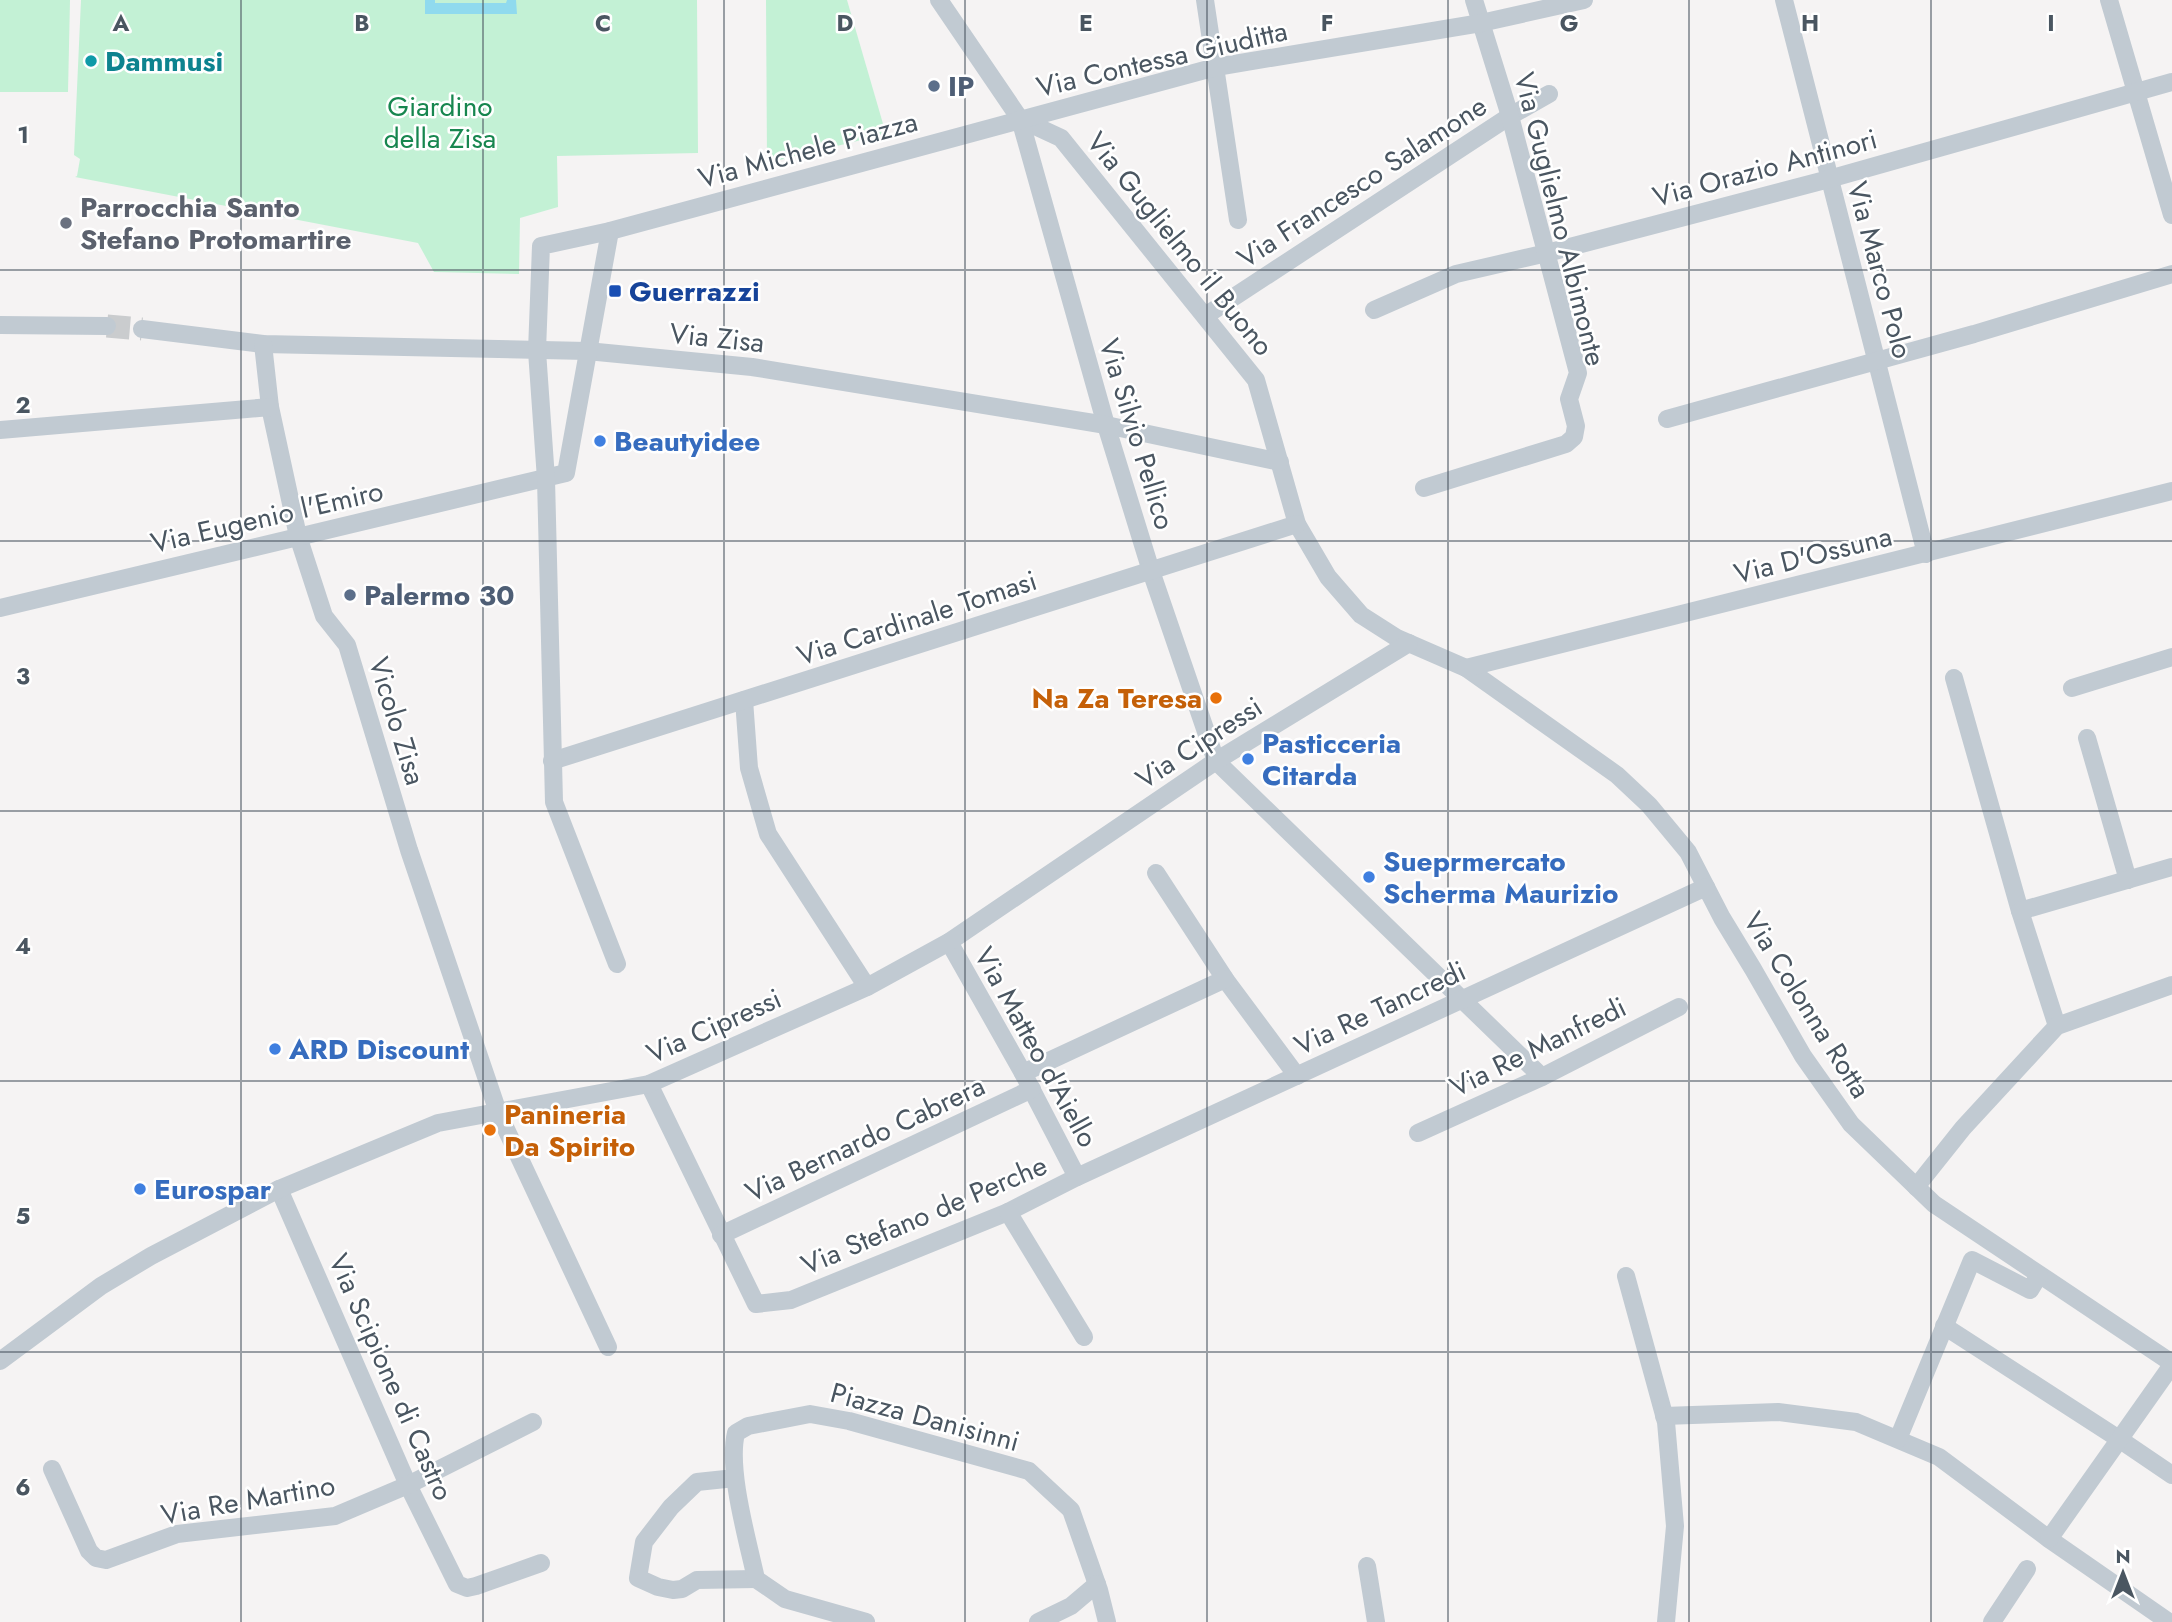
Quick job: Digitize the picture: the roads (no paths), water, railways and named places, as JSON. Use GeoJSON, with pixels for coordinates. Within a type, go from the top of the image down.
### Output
{"type":"FeatureCollection","features":[{"type":"Feature","properties":{"kind":"street"},"geometry":{"type":"LineString","coordinates":[[939,0],[1020,119]]}},
{"type":"Feature","properties":{"kind":"street"},"geometry":{"type":"LineString","coordinates":[[1205,0],[1238,220]]}},
{"type":"Feature","properties":{"kind":"street","name":"Via Guglielmo Albimonte"},"geometry":{"type":"LineString","coordinates":[[1424,488],[1566,444],[1574,437],[1576,426],[1569,398],[1578,373],[1510,116],[1474,0]]}},
{"type":"Feature","properties":{"kind":"street","name":"Via Contessa Giuditta"},"geometry":{"type":"LineString","coordinates":[[1020,119],[1216,67],[1481,23],[1584,0]]}},
{"type":"Feature","properties":{"kind":"street","name":"Via Marco Polo"},"geometry":{"type":"LineString","coordinates":[[1784,0],[1926,554]]}},
{"type":"Feature","properties":{"kind":"street"},"geometry":{"type":"LineString","coordinates":[[2109,0],[2172,215]]}},
{"type":"Feature","properties":{"kind":"street","name":"Via Orazio Antinori"},"geometry":{"type":"LineString","coordinates":[[1374,310],[1456,274],[1547,253],[1829,179],[2172,82]]}},
{"type":"Feature","properties":{"kind":"street","name":"Via Francesco Salamone"},"geometry":{"type":"LineString","coordinates":[[1205,316],[1510,116],[1549,94]]}},
{"type":"Feature","properties":{"kind":"street","name":"Via Michele Piazza"},"geometry":{"type":"LineString","coordinates":[[537,351],[541,246],[610,231],[1020,119]]}},
{"type":"Feature","properties":{"kind":"street","name":"Via Guglielmo il Buono"},"geometry":{"type":"LineString","coordinates":[[1020,119],[1061,138],[1256,380],[1297,524],[1328,577],[1362,615],[1409,643]]}},
{"type":"Feature","properties":{"kind":"street","name":"Via Silvio Pellico"},"geometry":{"type":"LineString","coordinates":[[1020,119],[1106,425],[1151,571],[1216,761]]}},
{"type":"Feature","properties":{"kind":"street"},"geometry":{"type":"LineString","coordinates":[[546,479],[566,473],[610,231]]}},
{"type":"Feature","properties":{"kind":"street"},"geometry":{"type":"LineString","coordinates":[[1667,419],[1974,334],[2172,274]]}},
{"type":"Feature","properties":{"kind":"street"},"geometry":{"type":"LineString","coordinates":[[0,325],[107,326]]}},
{"type":"Feature","properties":{"kind":"street","name":"Via Zisa"},"geometry":{"type":"LineString","coordinates":[[142,329],[264,344],[587,351],[752,367],[1106,425],[1280,462]]}},
{"type":"Feature","properties":{"kind":"street","name":"Vicolo Zisa"},"geometry":{"type":"LineString","coordinates":[[264,344],[270,407],[298,536],[324,616],[346,645],[409,850],[498,1112],[608,1347]]}},
{"type":"Feature","properties":{"kind":"street"},"geometry":{"type":"LineString","coordinates":[[537,351],[546,479],[554,803],[617,964]]}},
{"type":"Feature","properties":{"kind":"street"},"geometry":{"type":"LineString","coordinates":[[0,430],[270,407]]}},
{"type":"Feature","properties":{"kind":"street","name":"Via Eugenio l'Emiro"},"geometry":{"type":"LineString","coordinates":[[0,608],[546,479]]}},
{"type":"Feature","properties":{"kind":"street","name":"Via D'Ossuna"},"geometry":{"type":"LineString","coordinates":[[1466,668],[2172,491]]}},
{"type":"Feature","properties":{"kind":"street","name":"Via Cardinale Tomasi"},"geometry":{"type":"LineString","coordinates":[[552,761],[1297,524]]}},
{"type":"Feature","properties":{"kind":"street","name":"Via Colonna Rotta"},"geometry":{"type":"LineString","coordinates":[[1409,643],[1466,668],[1617,775],[1649,805],[1688,852],[1803,1056],[1851,1124],[1916,1187],[1934,1204],[2172,1364]]}},
{"type":"Feature","properties":{"kind":"street","name":"Via Cipressi"},"geometry":{"type":"LineString","coordinates":[[0,1361],[121,1274],[279,1189],[438,1123],[649,1084],[867,987],[949,942],[1216,761],[1409,643]]}},
{"type":"Feature","properties":{"kind":"street"},"geometry":{"type":"LineString","coordinates":[[2072,688],[2172,657]]}},
{"type":"Feature","properties":{"kind":"street"},"geometry":{"type":"LineString","coordinates":[[1954,678],[2020,911],[2057,1026]]}},
{"type":"Feature","properties":{"kind":"street"},"geometry":{"type":"LineString","coordinates":[[744,701],[749,768],[768,834],[867,987]]}},
{"type":"Feature","properties":{"kind":"street"},"geometry":{"type":"LineString","coordinates":[[2087,738],[2128,880]]}},
{"type":"Feature","properties":{"kind":"street"},"geometry":{"type":"LineString","coordinates":[[1216,761],[1542,1077]]}},
{"type":"Feature","properties":{"kind":"street"},"geometry":{"type":"LineString","coordinates":[[2020,911],[2172,867]]}},
{"type":"Feature","properties":{"kind":"street"},"geometry":{"type":"LineString","coordinates":[[1156,873],[1225,979],[1297,1076]]}},
{"type":"Feature","properties":{"kind":"street","name":"Via Re Tancredi"},"geometry":{"type":"LineString","coordinates":[[1077,1177],[1706,887]]}},
{"type":"Feature","properties":{"kind":"street","name":"Via Matteo d'Aiello"},"geometry":{"type":"LineString","coordinates":[[949,942],[1077,1177]]}},
{"type":"Feature","properties":{"kind":"street","name":"Via Bernardo Cabrera"},"geometry":{"type":"LineString","coordinates":[[721,1235],[1225,979]]}},
{"type":"Feature","properties":{"kind":"street"},"geometry":{"type":"LineString","coordinates":[[1916,1187],[1963,1128],[2057,1026],[2172,985]]}},
{"type":"Feature","properties":{"kind":"street","name":"Via Re Manfredi"},"geometry":{"type":"LineString","coordinates":[[1418,1133],[1542,1077],[1679,1007]]}},
{"type":"Feature","properties":{"kind":"street"},"geometry":{"type":"LineString","coordinates":[[649,1084],[721,1235]]}},
{"type":"Feature","properties":{"kind":"street","name":"Via Stefano de Perche"},"geometry":{"type":"LineString","coordinates":[[721,1235],[756,1304],[791,1300],[1008,1212],[1077,1177]]}},
{"type":"Feature","properties":{"kind":"street","name":"Via Scipione di Castro"},"geometry":{"type":"LineString","coordinates":[[279,1189],[408,1485],[457,1584],[467,1588],[476,1586],[541,1563]]}},
{"type":"Feature","properties":{"kind":"street"},"geometry":{"type":"LineString","coordinates":[[1008,1212],[1084,1337]]}},
{"type":"Feature","properties":{"kind":"street"},"geometry":{"type":"LineString","coordinates":[[1898,1439],[1972,1260],[2030,1290],[2039,1275]]}},
{"type":"Feature","properties":{"kind":"street"},"geometry":{"type":"LineString","coordinates":[[1626,1276],[1664,1416],[1675,1526],[1666,1622]]}},
{"type":"Feature","properties":{"kind":"street"},"geometry":{"type":"LineString","coordinates":[[1944,1325],[2172,1475]]}},
{"type":"Feature","properties":{"kind":"street"},"geometry":{"type":"LineString","coordinates":[[2049,1539],[2172,1364]]}},
{"type":"Feature","properties":{"kind":"street"},"geometry":{"type":"LineString","coordinates":[[1664,1416],[1778,1412],[1856,1422],[1898,1439],[1940,1457],[2049,1539],[2169,1622]]}},
{"type":"Feature","properties":{"kind":"street","name":"Piazza Danisinni"},"geometry":{"type":"LineString","coordinates":[[756,1579],[735,1478],[733,1445],[736,1433],[748,1426],[810,1414],[849,1421],[1029,1471],[1071,1510],[1097,1584],[1107,1622]]}},
{"type":"Feature","properties":{"kind":"street","name":"Via Re Martino"},"geometry":{"type":"LineString","coordinates":[[52,1469],[89,1551],[96,1558],[106,1559],[177,1534],[335,1516],[408,1485],[533,1422]]}},
{"type":"Feature","properties":{"kind":"street"},"geometry":{"type":"LineString","coordinates":[[735,1478],[697,1482],[671,1507],[644,1542],[638,1578],[673,1591],[682,1590],[697,1580],[756,1579],[785,1598],[866,1622]]}},
{"type":"Feature","properties":{"kind":"street"},"geometry":{"type":"LineString","coordinates":[[1367,1566],[1376,1622]]}},
{"type":"Feature","properties":{"kind":"street"},"geometry":{"type":"LineString","coordinates":[[1992,1622],[2027,1569]]}},
{"type":"Feature","properties":{"kind":"street"},"geometry":{"type":"LineString","coordinates":[[1038,1622],[1072,1606],[1097,1584]]}},
{"type":"Feature","properties":{"kind":"water"},"geometry":{"type":"Polygon","coordinates":[[[425,0],[435,0],[435,3],[506,3],[507,0],[516,0],[517,14],[425,14],[425,0]]]}},
{"type":"Feature","properties":{"kind":"tunnel"},"geometry":{"type":"LineString","coordinates":[[107,326],[142,329]]}},
{"type":"Feature","properties":{"kind":"place","name":"Dammusi"},"geometry":{"type":"Point","coordinates":[91,61]}},
{"type":"Feature","properties":{"kind":"place","name":"IP"},"geometry":{"type":"Point","coordinates":[934,86]}},
{"type":"Feature","properties":{"kind":"place","name":"Parrocchia Santo Stefano Protomartire"},"geometry":{"type":"Point","coordinates":[66,223]}},
{"type":"Feature","properties":{"kind":"place","name":"Guerrazzi"},"geometry":{"type":"Point","coordinates":[615,291]}},
{"type":"Feature","properties":{"kind":"place","name":"Beautyidee"},"geometry":{"type":"Point","coordinates":[600,441]}},
{"type":"Feature","properties":{"kind":"place","name":"Palermo 30"},"geometry":{"type":"Point","coordinates":[350,595]}},
{"type":"Feature","properties":{"kind":"place","name":"Na Za Teresa"},"geometry":{"type":"Point","coordinates":[1216,698]}},
{"type":"Feature","properties":{"kind":"place","name":"Pasticceria Citarda"},"geometry":{"type":"Point","coordinates":[1248,759]}},
{"type":"Feature","properties":{"kind":"place","name":"Sueprmercato Scherma Maurizio"},"geometry":{"type":"Point","coordinates":[1369,877]}},
{"type":"Feature","properties":{"kind":"place","name":"ARD Discount"},"geometry":{"type":"Point","coordinates":[275,1049]}},
{"type":"Feature","properties":{"kind":"place","name":"Panineria Da Spirito"},"geometry":{"type":"Point","coordinates":[490,1130]}},
{"type":"Feature","properties":{"kind":"place","name":"Eurospar"},"geometry":{"type":"Point","coordinates":[140,1189]}},
{"type":"Feature","properties":{"kind":"park label","name":"Giardino della Zisa"},"geometry":{"type":"Point","coordinates":[440,122]}}]}
